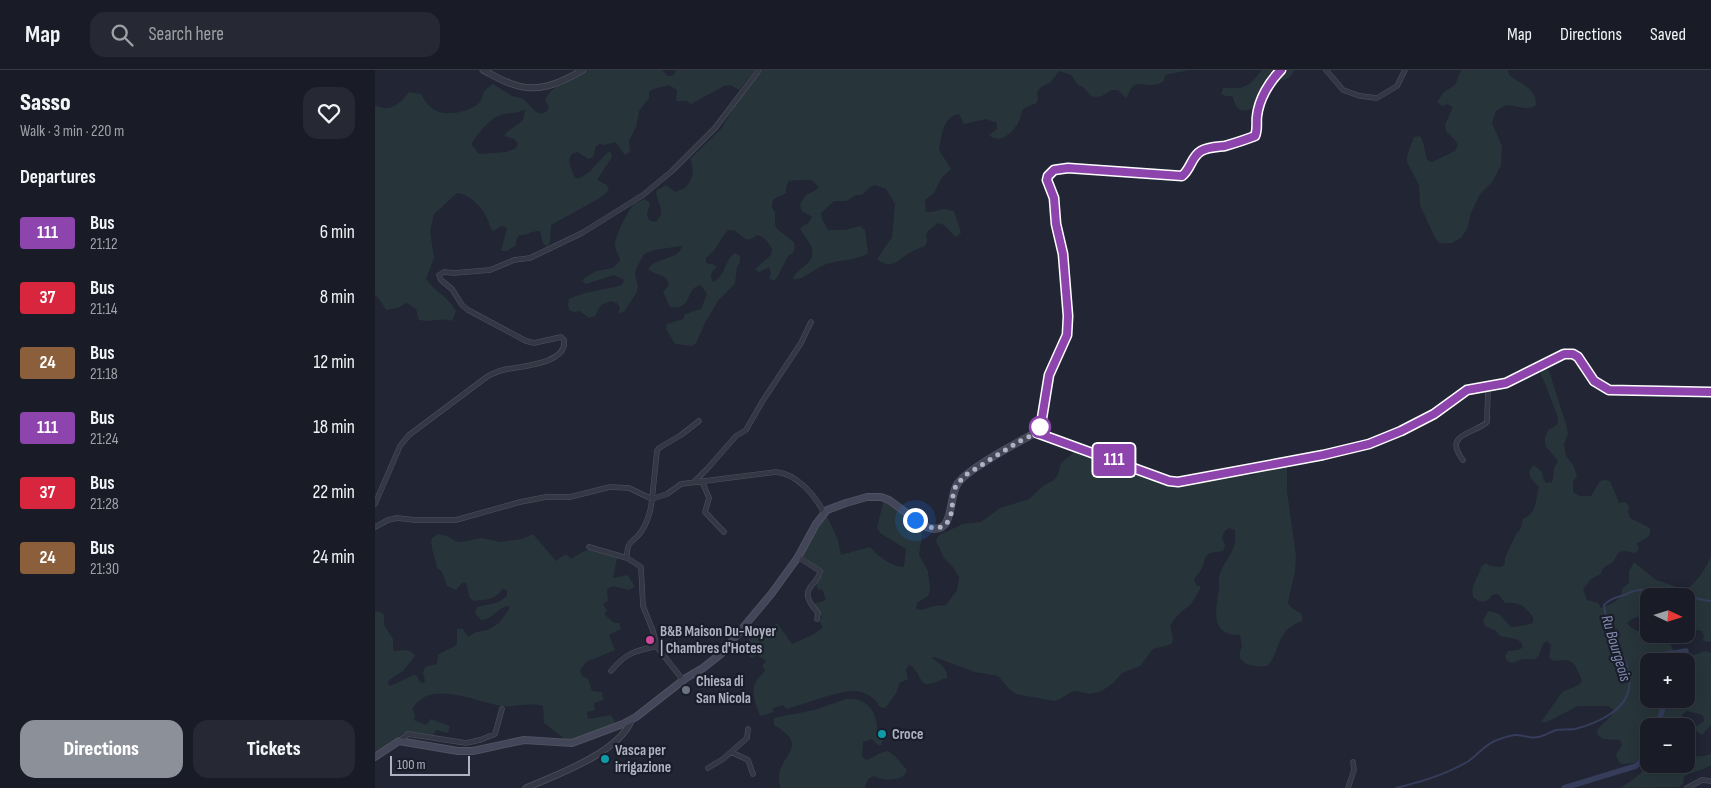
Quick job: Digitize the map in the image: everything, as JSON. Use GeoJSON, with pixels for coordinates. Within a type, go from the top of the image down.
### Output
{"type":"FeatureCollection","features":[{"type":"Feature","properties":{"kind":"main road"},"geometry":{"type":"LineString","coordinates":[[375,757],[399,741],[473,752],[524,740],[571,743],[631,721],[683,680],[705,667],[723,653],[772,593],[816,524],[824,513],[831,508],[867,497],[881,496],[924,526],[931,528],[943,525],[951,515],[953,495],[957,484],[967,474],[1027,437],[1037,433],[1169,481],[1186,482],[1369,444],[1401,431],[1434,414],[1467,390],[1488,388],[1506,383],[1548,361],[1568,354],[1578,357],[1594,381],[1609,390],[1711,392]]}},
{"type":"Feature","properties":{"kind":"street"},"geometry":{"type":"LineString","coordinates":[[483,70],[513,85],[539,89],[583,70]]}},
{"type":"Feature","properties":{"kind":"street"},"geometry":{"type":"LineString","coordinates":[[375,504],[400,446],[409,436],[488,376],[502,370],[540,364],[564,349],[564,340],[561,337],[534,343],[526,341],[468,310],[462,306],[452,289],[441,280],[439,275],[444,272],[490,270],[514,260],[530,258],[582,233],[643,195],[672,171],[715,128],[759,70]]}},
{"type":"Feature","properties":{"kind":"street"},"geometry":{"type":"LineString","coordinates":[[1037,433],[1042,418],[1049,375],[1067,335],[1068,316],[1063,254],[1056,224],[1054,198],[1047,180],[1048,176],[1054,170],[1068,168],[1182,176],[1187,172],[1199,152],[1207,148],[1222,146],[1255,136],[1260,103],[1270,84],[1281,70]]}},
{"type":"Feature","properties":{"kind":"street"},"geometry":{"type":"LineString","coordinates":[[1326,70],[1343,90],[1361,96],[1377,98],[1397,86],[1405,70]]}},
{"type":"Feature","properties":{"kind":"street"},"geometry":{"type":"LineString","coordinates":[[694,482],[736,436],[747,430],[762,402],[801,343],[811,322]]}},
{"type":"Feature","properties":{"kind":"street"},"geometry":{"type":"LineString","coordinates":[[1463,460],[1459,454],[1458,440],[1462,435],[1483,426],[1487,422],[1488,388]]}},
{"type":"Feature","properties":{"kind":"street"},"geometry":{"type":"LineString","coordinates":[[627,558],[627,547],[642,530],[651,508],[657,451],[699,421]]}},
{"type":"Feature","properties":{"kind":"street"},"geometry":{"type":"LineString","coordinates":[[375,527],[388,520],[397,518],[456,520],[519,502],[546,497],[576,495],[610,487],[629,488],[652,499],[667,494],[681,484],[780,472],[794,479],[808,490],[818,501],[824,513]]}},
{"type":"Feature","properties":{"kind":"street"},"geometry":{"type":"LineString","coordinates":[[702,481],[709,498],[705,512],[724,532]]}},
{"type":"Feature","properties":{"kind":"street"},"geometry":{"type":"LineString","coordinates":[[589,548],[627,558],[641,567],[643,606],[657,646],[683,680]]}},
{"type":"Feature","properties":{"kind":"street"},"geometry":{"type":"LineString","coordinates":[[797,556],[820,571],[819,576],[807,590],[809,600],[818,613],[817,619]]}},
{"type":"Feature","properties":{"kind":"street"},"geometry":{"type":"LineString","coordinates":[[611,672],[624,657],[632,652],[657,646]]}},
{"type":"Feature","properties":{"kind":"street"},"geometry":{"type":"LineString","coordinates":[[399,741],[408,734],[466,743],[480,740],[495,734],[502,709]]}},
{"type":"Feature","properties":{"kind":"street"},"geometry":{"type":"LineString","coordinates":[[526,788],[562,774],[605,749],[619,738],[631,721]]}},
{"type":"Feature","properties":{"kind":"street"},"geometry":{"type":"LineString","coordinates":[[708,768],[747,738],[748,729]]}},
{"type":"Feature","properties":{"kind":"street"},"geometry":{"type":"LineString","coordinates":[[731,752],[748,760],[753,774]]}},
{"type":"Feature","properties":{"kind":"street"},"geometry":{"type":"LineString","coordinates":[[1348,788],[1354,770],[1353,762]]}},
{"type":"Feature","properties":{"kind":"street"},"geometry":{"type":"LineString","coordinates":[[1687,788],[1702,780],[1711,781]]}},
{"type":"Feature","properties":{"kind":"shaded area"},"geometry":{"type":"Polygon","coordinates":[[[588,70],[662,70],[668,76],[673,76],[676,70],[755,70],[739,90],[730,85],[724,86],[691,104],[687,101],[676,101],[677,90],[669,85],[653,89],[649,92],[649,98],[639,111],[636,127],[629,141],[630,152],[625,155],[615,142],[596,146],[593,157],[588,159],[578,152],[572,154],[570,166],[575,178],[580,178],[589,172],[610,151],[612,157],[597,180],[607,185],[609,190],[600,198],[551,225],[550,242],[547,247],[543,243],[540,231],[537,231],[519,235],[516,245],[507,251],[501,251],[507,228],[502,226],[493,231],[481,208],[466,195],[457,193],[434,214],[430,231],[434,258],[426,279],[453,306],[456,311],[452,321],[419,320],[416,309],[407,303],[397,308],[386,310],[375,295],[375,105],[390,108],[402,100],[409,92],[421,94],[434,110],[447,113],[459,112],[470,109],[479,103],[484,92],[493,84],[512,96],[523,99],[536,112],[542,114],[547,111],[549,106],[545,101],[552,90],[588,70]],[[524,108],[521,111],[499,116],[485,126],[471,144],[479,154],[506,152],[516,148],[518,143],[514,139],[504,136],[524,118],[524,108]]]}},
{"type":"Feature","properties":{"kind":"shaded area"},"geometry":{"type":"Polygon","coordinates":[[[763,70],[1190,70],[1165,75],[1164,81],[1159,84],[1135,85],[1126,98],[1118,90],[1112,90],[1102,96],[1091,96],[1083,87],[1078,85],[1071,75],[1059,71],[1051,82],[1041,87],[1037,92],[1037,103],[1022,111],[1018,124],[1011,132],[1007,136],[998,139],[989,135],[997,129],[997,123],[986,119],[964,124],[959,114],[953,116],[946,123],[939,150],[951,169],[942,177],[934,193],[925,200],[926,212],[943,209],[954,211],[961,233],[956,237],[944,225],[938,223],[926,235],[927,241],[925,246],[892,264],[885,264],[877,259],[892,237],[895,204],[886,189],[875,185],[862,195],[856,195],[846,201],[834,201],[821,213],[828,230],[845,230],[860,226],[865,230],[868,253],[824,265],[801,278],[793,279],[811,259],[812,255],[810,244],[800,228],[809,222],[812,217],[802,211],[800,205],[807,195],[819,187],[811,180],[789,181],[786,193],[774,199],[772,207],[775,212],[777,229],[794,242],[795,248],[793,253],[788,256],[774,281],[769,278],[771,273],[769,267],[759,272],[755,269],[771,255],[772,249],[766,240],[757,235],[747,239],[734,230],[728,230],[713,252],[706,258],[706,263],[717,267],[711,274],[713,282],[720,276],[731,256],[735,253],[740,256],[735,283],[718,301],[696,343],[692,346],[675,344],[666,329],[667,324],[683,319],[685,314],[701,309],[707,294],[701,285],[692,290],[683,306],[670,307],[663,292],[669,285],[668,281],[666,278],[648,269],[656,262],[676,254],[682,246],[654,250],[644,254],[636,269],[637,292],[624,312],[618,313],[620,308],[617,303],[611,301],[601,305],[595,316],[589,318],[580,311],[574,312],[569,310],[569,299],[575,296],[622,285],[624,280],[614,275],[586,284],[582,280],[596,271],[613,268],[620,261],[615,248],[615,242],[625,218],[635,204],[645,199],[650,203],[647,214],[649,220],[655,222],[659,219],[661,211],[656,191],[666,185],[675,192],[685,188],[692,175],[690,159],[721,129],[741,96],[763,70]]]}},
{"type":"Feature","properties":{"kind":"shaded area"},"geometry":{"type":"Polygon","coordinates":[[[1262,70],[1295,70],[1287,79],[1269,80],[1255,106],[1251,109],[1240,110],[1232,96],[1221,94],[1223,88],[1240,88],[1250,84],[1262,70]]]}},
{"type":"Feature","properties":{"kind":"shaded area"},"geometry":{"type":"Polygon","coordinates":[[[1461,70],[1508,70],[1509,75],[1531,90],[1536,105],[1525,108],[1506,105],[1496,111],[1492,123],[1502,146],[1501,165],[1493,181],[1480,194],[1470,215],[1468,227],[1462,237],[1452,243],[1439,243],[1420,205],[1419,185],[1407,162],[1407,156],[1414,137],[1420,136],[1427,160],[1432,162],[1455,151],[1458,145],[1446,131],[1445,125],[1453,107],[1447,104],[1442,106],[1437,102],[1444,92],[1455,85],[1461,70]]]}},
{"type":"Feature","properties":{"kind":"shaded area"},"geometry":{"type":"Polygon","coordinates":[[[1545,368],[1549,371],[1566,424],[1568,433],[1564,444],[1566,456],[1573,465],[1577,476],[1573,481],[1573,492],[1580,496],[1591,496],[1600,481],[1610,481],[1619,503],[1625,502],[1629,506],[1630,518],[1650,528],[1648,536],[1637,543],[1639,549],[1635,553],[1619,552],[1613,562],[1603,568],[1601,574],[1591,579],[1583,589],[1587,600],[1598,603],[1601,608],[1618,600],[1622,589],[1629,583],[1629,571],[1634,562],[1656,580],[1680,588],[1640,588],[1640,617],[1632,619],[1627,623],[1631,628],[1640,631],[1640,643],[1670,643],[1674,653],[1640,653],[1640,708],[1695,708],[1695,654],[1706,651],[1711,653],[1711,725],[1702,735],[1697,732],[1695,727],[1704,721],[1703,715],[1687,711],[1682,715],[1684,718],[1640,718],[1640,758],[1634,763],[1621,764],[1618,760],[1616,755],[1622,745],[1620,740],[1603,739],[1598,735],[1597,730],[1613,714],[1613,709],[1608,706],[1578,706],[1547,722],[1541,722],[1560,695],[1564,691],[1579,685],[1582,680],[1575,665],[1565,660],[1553,661],[1549,657],[1551,645],[1547,641],[1543,644],[1539,655],[1535,659],[1523,659],[1512,663],[1507,661],[1505,656],[1508,651],[1519,650],[1523,647],[1521,642],[1516,639],[1500,636],[1496,631],[1485,626],[1483,621],[1488,611],[1499,614],[1511,627],[1533,623],[1533,617],[1521,606],[1514,603],[1505,603],[1498,594],[1492,595],[1484,602],[1473,597],[1473,588],[1481,567],[1486,563],[1490,566],[1502,567],[1516,534],[1520,530],[1523,519],[1534,509],[1539,487],[1530,477],[1531,468],[1534,465],[1542,472],[1546,483],[1552,482],[1554,469],[1558,462],[1545,444],[1545,440],[1549,429],[1558,423],[1558,418],[1541,376],[1541,371],[1545,368]]]}},
{"type":"Feature","properties":{"kind":"shaded area"},"geometry":{"type":"Polygon","coordinates":[[[1074,452],[1173,485],[1224,476],[1255,475],[1255,471],[1283,465],[1287,466],[1287,491],[1296,557],[1288,603],[1302,614],[1302,621],[1293,625],[1283,635],[1268,666],[1251,665],[1242,661],[1240,657],[1242,647],[1240,635],[1223,631],[1217,620],[1219,577],[1235,542],[1235,530],[1229,528],[1224,532],[1222,538],[1225,545],[1223,551],[1210,553],[1205,557],[1201,569],[1194,579],[1196,585],[1201,587],[1196,597],[1170,626],[1173,638],[1172,644],[1153,649],[1140,666],[1122,673],[1102,691],[1090,694],[1077,691],[1071,692],[1054,701],[1016,694],[998,676],[975,672],[934,657],[931,658],[942,666],[947,678],[925,684],[909,665],[906,670],[908,679],[899,683],[897,692],[885,708],[880,707],[867,694],[849,691],[787,709],[783,705],[772,708],[774,712],[760,716],[753,692],[756,682],[765,671],[762,666],[766,661],[757,655],[752,658],[742,651],[749,640],[744,635],[751,623],[767,634],[777,623],[792,644],[814,634],[823,627],[819,621],[822,617],[814,604],[826,600],[822,589],[818,590],[816,584],[823,574],[801,555],[821,522],[827,516],[838,540],[841,555],[870,547],[885,560],[899,567],[904,567],[906,549],[880,533],[877,528],[883,503],[885,502],[921,529],[919,555],[928,571],[930,590],[928,596],[917,603],[916,609],[922,610],[946,605],[957,590],[959,577],[944,558],[936,541],[939,535],[963,524],[981,522],[1000,508],[1029,499],[1043,486],[1054,480],[1058,475],[1061,463],[1074,452]]]}},
{"type":"Feature","properties":{"kind":"shaded area"},"geometry":{"type":"Polygon","coordinates":[[[438,534],[461,542],[482,538],[500,542],[522,539],[533,534],[556,561],[566,554],[571,559],[589,550],[617,558],[613,578],[628,575],[635,587],[628,590],[613,586],[607,589],[608,601],[603,604],[607,611],[604,614],[614,623],[619,623],[621,629],[609,635],[615,650],[586,662],[580,670],[582,676],[588,679],[592,691],[602,692],[603,700],[594,703],[595,710],[587,712],[588,719],[611,715],[616,724],[570,741],[544,723],[543,706],[501,706],[453,694],[430,695],[420,700],[412,709],[415,714],[414,720],[426,725],[431,719],[450,726],[448,733],[436,730],[432,738],[404,733],[375,753],[375,612],[379,611],[384,615],[384,625],[393,639],[393,649],[395,651],[409,651],[415,656],[403,671],[389,680],[388,684],[390,686],[414,675],[423,683],[425,681],[423,673],[425,667],[437,664],[438,655],[457,644],[457,629],[463,629],[468,637],[476,632],[488,630],[499,623],[509,609],[509,606],[505,607],[489,618],[481,620],[475,613],[477,607],[499,602],[507,596],[507,590],[502,589],[496,596],[490,599],[474,601],[470,598],[466,583],[462,583],[456,590],[447,586],[442,572],[437,568],[432,548],[432,538],[438,534]]]}},
{"type":"Feature","properties":{"kind":"shaded area"},"geometry":{"type":"Polygon","coordinates":[[[1711,557],[1711,642],[1703,641],[1702,631],[1695,630],[1695,588],[1688,588],[1706,567],[1711,557]]]}},
{"type":"Feature","properties":{"kind":"shaded area"},"geometry":{"type":"Polygon","coordinates":[[[846,699],[860,700],[870,707],[876,718],[877,732],[883,740],[881,745],[878,745],[872,739],[863,742],[862,756],[866,760],[888,751],[907,770],[904,776],[889,780],[874,776],[868,779],[865,788],[781,788],[780,769],[792,748],[791,741],[786,734],[774,725],[774,718],[814,710],[846,699]]]}},
{"type":"Feature","properties":{"kind":"shaded area"},"geometry":{"type":"Polygon","coordinates":[[[1711,754],[1711,765],[1695,772],[1695,755],[1711,754]]]}},
{"type":"Feature","properties":{"kind":"shaded area"},"geometry":{"type":"Polygon","coordinates":[[[1641,773],[1690,773],[1684,777],[1683,783],[1679,787],[1620,788],[1641,773]]]}},
{"type":"Feature","properties":{"kind":"waterway","name":"Ru Bourgeois"},"geometry":{"type":"LineString","coordinates":[[1396,788],[1450,771],[1467,762],[1489,744],[1497,740],[1514,735],[1535,737],[1543,736],[1556,730],[1575,729],[1600,720],[1616,710],[1627,696],[1629,677],[1627,667],[1606,616],[1604,605],[1611,600],[1630,592],[1650,590],[1711,601]]}},
{"type":"Feature","properties":{"kind":"waterway"},"geometry":{"type":"LineString","coordinates":[[1673,653],[1686,651]]}},
{"type":"Feature","properties":{"kind":"waterway"},"geometry":{"type":"LineString","coordinates":[[1660,718],[1663,708]]}},
{"type":"Feature","properties":{"kind":"waterway"},"geometry":{"type":"LineString","coordinates":[[1564,788],[1636,766],[1640,762]]}},
{"type":"Feature","properties":{"kind":"bus line","name":"111"},"geometry":{"type":"LineString","coordinates":[[1281,70],[1270,84],[1260,103],[1255,136],[1222,146],[1207,148],[1199,152],[1187,172],[1182,176],[1086,168],[1068,168],[1050,172],[1047,180],[1054,198],[1056,224],[1063,254],[1068,316],[1067,335],[1049,375],[1042,418],[1037,433],[1169,481],[1186,482],[1369,444],[1401,431],[1434,414],[1467,390],[1488,388],[1506,383],[1564,354],[1573,354],[1578,357],[1589,376],[1604,389],[1622,392],[1711,392]]}},
{"type":"Feature","properties":{"kind":"place","name":"B&B Maison Du-Noyer | Chambres d'Hotes"},"geometry":{"type":"Point","coordinates":[650,640]}},
{"type":"Feature","properties":{"kind":"place","name":"Chiesa di San Nicola"},"geometry":{"type":"Point","coordinates":[686,690]}},
{"type":"Feature","properties":{"kind":"place","name":"Croce"},"geometry":{"type":"Point","coordinates":[882,734]}},
{"type":"Feature","properties":{"kind":"place","name":"Vasca per irrigazione"},"geometry":{"type":"Point","coordinates":[605,759]}},
{"type":"Feature","properties":{"kind":"route"},"geometry":{"type":"LineString","coordinates":[[915,520],[928,528],[938,528],[943,525],[951,515],[952,501],[957,484],[967,474],[1020,441],[1037,433],[1040,427]]}}]}
